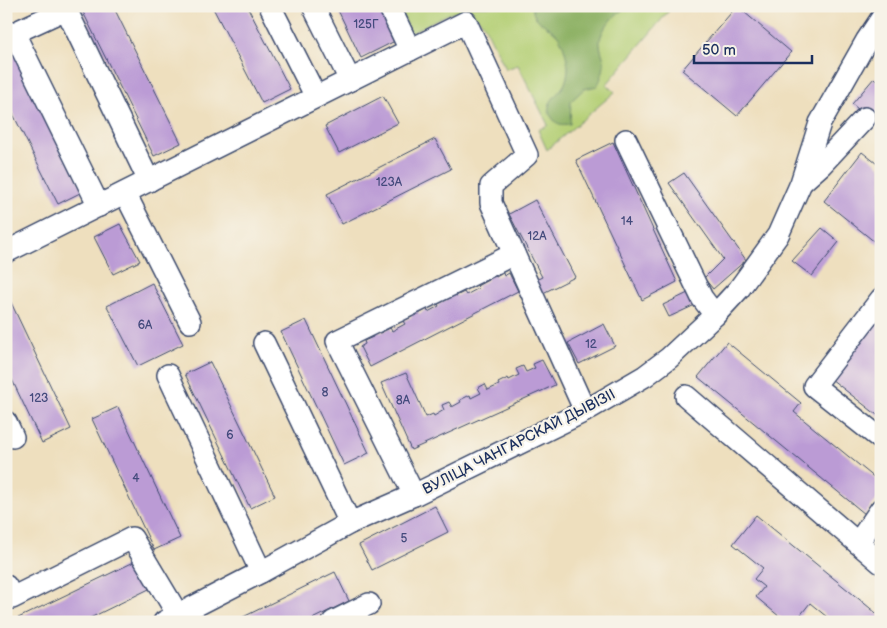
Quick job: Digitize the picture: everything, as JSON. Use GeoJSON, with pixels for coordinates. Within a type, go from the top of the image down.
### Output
{"type":"FeatureCollection","features":[{"type":"Feature","properties":{"kind":"street"},"geometry":{"type":"LineString","coordinates":[[270,6],[316,97]]}},
{"type":"Feature","properties":{"kind":"street"},"geometry":{"type":"LineString","coordinates":[[314,6],[350,80]]}},
{"type":"Feature","properties":{"kind":"street"},"geometry":{"type":"LineString","coordinates":[[389,6],[410,50]]}},
{"type":"Feature","properties":{"kind":"street"},"geometry":{"type":"LineString","coordinates":[[98,206],[14,33],[66,9],[149,181]]}},
{"type":"Feature","properties":{"kind":"street","name":"ВУЛІЦА ЧАНГАРСКАЙ ДЫВІЗІІ"},"geometry":{"type":"LineString","coordinates":[[171,618],[261,572],[350,523],[414,496],[585,412],[645,376],[669,358],[716,316],[739,289],[778,235],[801,183],[820,124],[867,40],[881,20]]}},
{"type":"Feature","properties":{"kind":"street"},"geometry":{"type":"LineString","coordinates":[[6,252],[466,22],[527,155],[490,186],[491,203],[585,412]]}},
{"type":"Feature","properties":{"kind":"street"},"geometry":{"type":"LineString","coordinates":[[801,183],[821,165],[864,118]]}},
{"type":"Feature","properties":{"kind":"street"},"geometry":{"type":"LineString","coordinates":[[626,140],[702,298],[716,316]]}},
{"type":"Feature","properties":{"kind":"street"},"geometry":{"type":"LineString","coordinates":[[125,193],[190,322]]}},
{"type":"Feature","properties":{"kind":"street"},"geometry":{"type":"LineString","coordinates":[[414,496],[337,341],[514,254]]}},
{"type":"Feature","properties":{"kind":"street"},"geometry":{"type":"LineString","coordinates":[[881,299],[814,386],[881,439]]}},
{"type":"Feature","properties":{"kind":"street"},"geometry":{"type":"LineString","coordinates":[[264,343],[350,523]]}},
{"type":"Feature","properties":{"kind":"street"},"geometry":{"type":"LineString","coordinates":[[168,374],[261,572]]}},
{"type":"Feature","properties":{"kind":"street"},"geometry":{"type":"LineString","coordinates":[[686,396],[881,563]]}},
{"type":"Feature","properties":{"kind":"street"},"geometry":{"type":"LineString","coordinates":[[858,543],[881,509]]}},
{"type":"Feature","properties":{"kind":"street"},"geometry":{"type":"LineString","coordinates":[[6,586],[12,598],[132,538],[171,618]]}},
{"type":"Feature","properties":{"kind":"street"},"geometry":{"type":"LineString","coordinates":[[333,622],[369,604]]}},
{"type":"Feature","properties":{"kind":"green space"},"geometry":{"type":"Polygon","coordinates":[[[398,6],[673,6],[607,84],[615,92],[547,150],[538,130],[548,125],[518,65],[506,69],[486,30],[475,15],[464,11],[452,13],[411,33],[398,6]]]}},
{"type":"Feature","properties":{"kind":"green space"},"geometry":{"type":"Polygon","coordinates":[[[533,6],[627,6],[612,19],[603,31],[600,42],[604,60],[601,77],[597,86],[584,89],[571,101],[570,124],[556,122],[549,108],[552,100],[563,87],[567,77],[568,67],[564,48],[556,33],[535,16],[533,6]]]}},
{"type":"Feature","properties":{"kind":"building"},"geometry":{"type":"Polygon","coordinates":[[[80,6],[113,6],[181,143],[154,156],[80,6]]]}},
{"type":"Feature","properties":{"kind":"building"},"geometry":{"type":"Polygon","coordinates":[[[212,6],[247,6],[290,89],[262,103],[212,6]]]}},
{"type":"Feature","properties":{"kind":"building"},"geometry":{"type":"Polygon","coordinates":[[[336,6],[378,6],[395,41],[361,58],[336,6]]]}},
{"type":"Feature","properties":{"kind":"building"},"geometry":{"type":"Polygon","coordinates":[[[737,6],[791,52],[737,116],[682,70],[737,6]]]}},
{"type":"Feature","properties":{"kind":"building"},"geometry":{"type":"Polygon","coordinates":[[[6,37],[84,191],[58,204],[6,100],[6,37]]]}},
{"type":"Feature","properties":{"kind":"building"},"geometry":{"type":"Polygon","coordinates":[[[874,78],[881,84],[881,128],[852,104],[874,78]]]}},
{"type":"Feature","properties":{"kind":"building"},"geometry":{"type":"Polygon","coordinates":[[[383,96],[398,123],[339,153],[325,126],[383,96]]]}},
{"type":"Feature","properties":{"kind":"building"},"geometry":{"type":"Polygon","coordinates":[[[435,139],[451,169],[342,224],[327,194],[435,139]]]}},
{"type":"Feature","properties":{"kind":"building"},"geometry":{"type":"Polygon","coordinates":[[[613,142],[677,282],[642,300],[576,160],[613,142]]]}},
{"type":"Feature","properties":{"kind":"building"},"geometry":{"type":"Polygon","coordinates":[[[862,152],[881,167],[881,247],[824,201],[862,152]]]}},
{"type":"Feature","properties":{"kind":"building"},"geometry":{"type":"Polygon","coordinates":[[[684,173],[746,260],[713,289],[704,278],[723,259],[669,183],[684,173]]]}},
{"type":"Feature","properties":{"kind":"building"},"geometry":{"type":"Polygon","coordinates":[[[535,200],[575,277],[541,294],[534,281],[542,277],[509,214],[535,200]]]}},
{"type":"Feature","properties":{"kind":"building"},"geometry":{"type":"Polygon","coordinates":[[[120,224],[140,261],[113,274],[94,237],[120,224]]]}},
{"type":"Feature","properties":{"kind":"building"},"geometry":{"type":"Polygon","coordinates":[[[822,228],[839,242],[812,276],[792,261],[822,228]]]}},
{"type":"Feature","properties":{"kind":"building"},"geometry":{"type":"Polygon","coordinates":[[[493,272],[496,277],[503,273],[504,276],[509,273],[518,291],[370,367],[360,347],[365,344],[364,341],[373,337],[371,333],[378,329],[380,333],[390,328],[392,331],[405,324],[403,321],[412,317],[409,313],[417,309],[419,314],[427,309],[428,312],[439,306],[438,304],[448,299],[446,296],[454,292],[456,296],[464,292],[466,295],[479,288],[477,286],[488,280],[486,276],[493,272]]]}},
{"type":"Feature","properties":{"kind":"building"},"geometry":{"type":"Polygon","coordinates":[[[152,283],[183,344],[138,366],[107,306],[152,283]]]}},
{"type":"Feature","properties":{"kind":"building"},"geometry":{"type":"Polygon","coordinates":[[[6,292],[71,429],[42,443],[6,367],[6,292]]]}},
{"type":"Feature","properties":{"kind":"building"},"geometry":{"type":"Polygon","coordinates":[[[690,292],[695,305],[669,317],[663,305],[690,292]]]}},
{"type":"Feature","properties":{"kind":"building"},"geometry":{"type":"Polygon","coordinates":[[[881,315],[881,418],[831,379],[881,315]]]}},
{"type":"Feature","properties":{"kind":"building"},"geometry":{"type":"Polygon","coordinates":[[[306,320],[369,453],[344,465],[281,332],[306,320]]]}},
{"type":"Feature","properties":{"kind":"building"},"geometry":{"type":"Polygon","coordinates":[[[604,324],[615,346],[579,364],[568,343],[604,324]]]}},
{"type":"Feature","properties":{"kind":"building"},"geometry":{"type":"Polygon","coordinates":[[[727,342],[801,403],[794,412],[881,483],[881,495],[865,514],[698,377],[727,342]]]}},
{"type":"Feature","properties":{"kind":"building"},"geometry":{"type":"Polygon","coordinates":[[[542,360],[555,385],[411,450],[381,383],[406,373],[426,417],[433,414],[434,416],[444,410],[442,405],[449,402],[452,407],[470,395],[471,398],[481,393],[478,388],[485,384],[488,390],[508,378],[509,380],[519,375],[516,369],[523,366],[526,372],[535,368],[533,364],[542,360]]]}},
{"type":"Feature","properties":{"kind":"building"},"geometry":{"type":"Polygon","coordinates":[[[210,362],[275,496],[250,508],[185,374],[210,362]]]}},
{"type":"Feature","properties":{"kind":"building"},"geometry":{"type":"Polygon","coordinates":[[[118,407],[180,538],[154,550],[92,419],[118,407]]]}},
{"type":"Feature","properties":{"kind":"building"},"geometry":{"type":"Polygon","coordinates":[[[435,506],[448,532],[372,570],[359,545],[435,506]]]}},
{"type":"Feature","properties":{"kind":"building"},"geometry":{"type":"Polygon","coordinates":[[[756,515],[881,617],[881,622],[833,622],[810,603],[795,622],[786,622],[756,597],[764,587],[754,579],[763,568],[733,544],[756,515]]]}},
{"type":"Feature","properties":{"kind":"building"},"geometry":{"type":"Polygon","coordinates":[[[136,561],[149,589],[82,622],[10,622],[136,561]]]}},
{"type":"Feature","properties":{"kind":"building"},"geometry":{"type":"Polygon","coordinates":[[[335,572],[349,601],[306,622],[233,622],[335,572]]]}}]}
